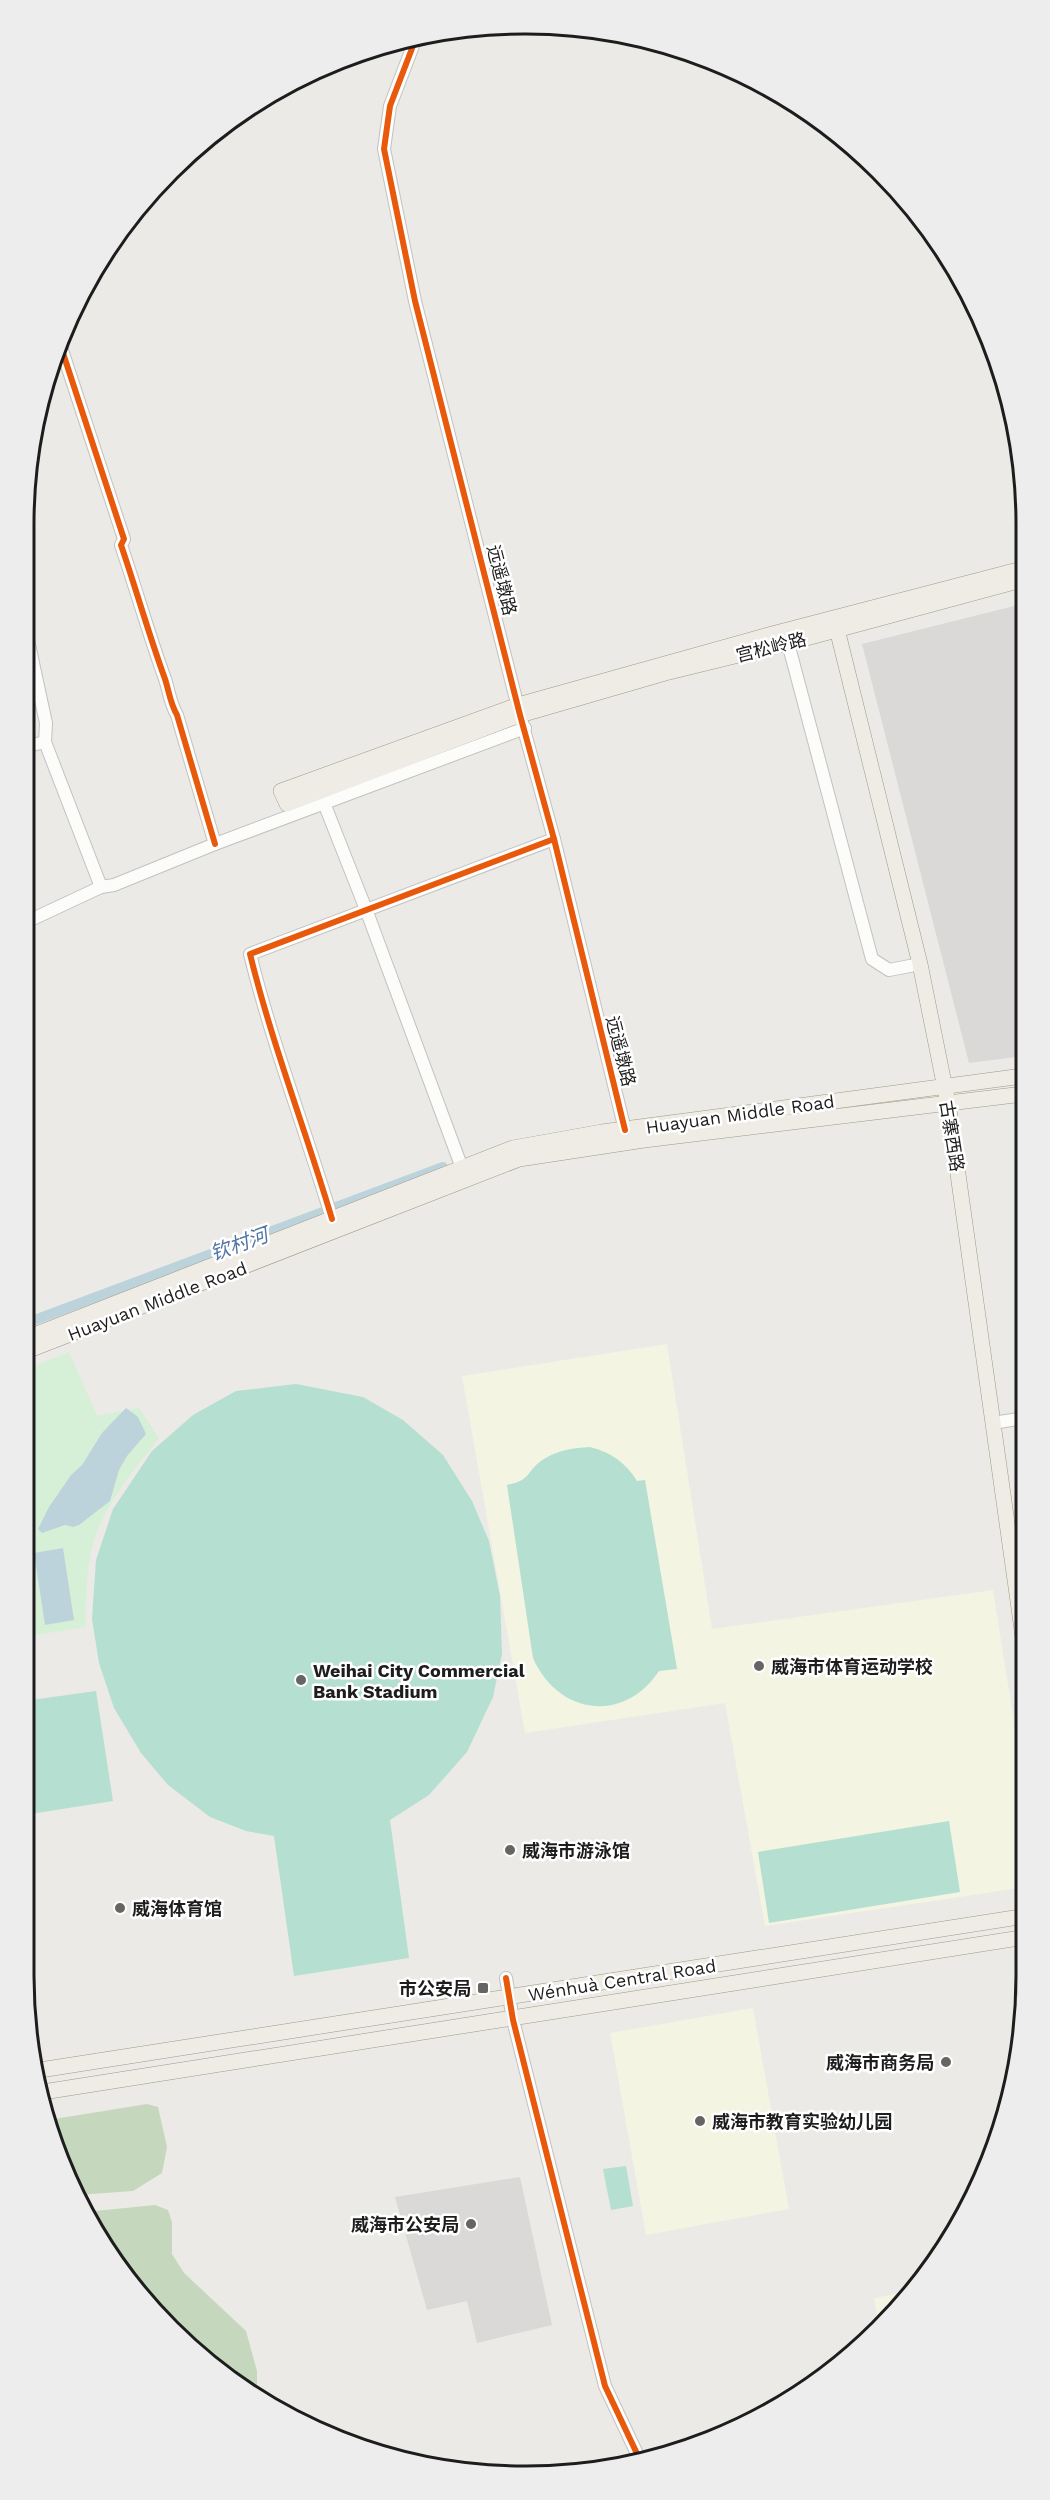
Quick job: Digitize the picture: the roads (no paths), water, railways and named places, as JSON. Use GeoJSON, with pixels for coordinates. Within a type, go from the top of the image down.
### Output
{"type":"FeatureCollection","features":[{"type":"Feature","properties":{"kind":"main road"},"geometry":{"type":"LineString","coordinates":[[521,716],[287,804],[281,791],[787,630],[1016,571]]}},
{"type":"Feature","properties":{"kind":"main road","name":"宫松岭路"},"geometry":{"type":"LineString","coordinates":[[521,716],[665,673],[788,643],[1016,582]]}},
{"type":"Feature","properties":{"kind":"main road","name":"古寨西路"},"geometry":{"type":"LineString","coordinates":[[837,629],[920,964],[948,1103],[1016,1587]]}},
{"type":"Feature","properties":{"kind":"main road","name":"Huayuan Middle Road"},"geometry":{"type":"LineString","coordinates":[[34,1335],[330,1213],[513,1148],[624,1130],[1016,1077]]}},
{"type":"Feature","properties":{"kind":"main road","name":"Huayuan Middle Road"},"geometry":{"type":"LineString","coordinates":[[34,1348],[519,1159],[644,1140],[1016,1095]]}},
{"type":"Feature","properties":{"kind":"main road","name":"Wénhuà Central Road"},"geometry":{"type":"LineString","coordinates":[[44,2069],[1016,1918]]}},
{"type":"Feature","properties":{"kind":"main road","name":"Wénhuà Central Road"},"geometry":{"type":"LineString","coordinates":[[49,2091],[376,2039],[513,2020],[1016,1939]]}},
{"type":"Feature","properties":{"kind":"street","name":"远遥墩路"},"geometry":{"type":"LineString","coordinates":[[412,48],[390,106],[384,149],[415,301],[554,839],[624,1130]]}},
{"type":"Feature","properties":{"kind":"street"},"geometry":{"type":"LineString","coordinates":[[65,357],[104,474],[124,539],[121,545],[139,598],[144,622],[167,685],[171,705],[177,715],[215,844]]}},
{"type":"Feature","properties":{"kind":"street"},"geometry":{"type":"LineString","coordinates":[[788,643],[872,959],[889,970],[920,964]]}},
{"type":"Feature","properties":{"kind":"street"},"geometry":{"type":"LineString","coordinates":[[34,668],[46,723],[45,742],[101,887]]}},
{"type":"Feature","properties":{"kind":"street"},"geometry":{"type":"LineString","coordinates":[[34,918],[101,887],[114,885],[324,803],[521,716]]}},
{"type":"Feature","properties":{"kind":"street"},"geometry":{"type":"LineString","coordinates":[[34,745],[45,742]]}},
{"type":"Feature","properties":{"kind":"street"},"geometry":{"type":"LineString","coordinates":[[324,803],[462,1168]]}},
{"type":"Feature","properties":{"kind":"street"},"geometry":{"type":"LineString","coordinates":[[330,1213],[307,1135],[264,1013],[250,954],[367,912],[554,839]]}},
{"type":"Feature","properties":{"kind":"street"},"geometry":{"type":"LineString","coordinates":[[993,1423],[1016,1419]]}},
{"type":"Feature","properties":{"kind":"street"},"geometry":{"type":"LineString","coordinates":[[506,1978],[513,2020],[605,2386],[636,2453]]}},
{"type":"Feature","properties":{"kind":"water"},"geometry":{"type":"Polygon","coordinates":[[[126,1408],[138,1417],[146,1434],[127,1456],[119,1470],[110,1501],[79,1525],[73,1527],[65,1525],[42,1533],[38,1529],[49,1507],[71,1475],[82,1465],[102,1433],[126,1408]]]}},
{"type":"Feature","properties":{"kind":"water"},"geometry":{"type":"Polygon","coordinates":[[[63,1548],[74,1620],[45,1625],[34,1553],[63,1548]]]}},
{"type":"Feature","properties":{"kind":"waterway","name":"钦村河"},"geometry":{"type":"LineString","coordinates":[[34,1320],[443,1167]]}},
{"type":"Feature","properties":{"kind":"place","name":"威海市体育运动学校"},"geometry":{"type":"Point","coordinates":[759,1666]}},
{"type":"Feature","properties":{"kind":"place","name":"Weihai City Commercial Bank Stadium"},"geometry":{"type":"Point","coordinates":[301,1680]}},
{"type":"Feature","properties":{"kind":"place","name":"威海市游泳馆"},"geometry":{"type":"Point","coordinates":[510,1850]}},
{"type":"Feature","properties":{"kind":"place","name":"威海体育馆"},"geometry":{"type":"Point","coordinates":[120,1908]}},
{"type":"Feature","properties":{"kind":"place","name":"市公安局"},"geometry":{"type":"Point","coordinates":[483,1988]}},
{"type":"Feature","properties":{"kind":"place","name":"威海市商务局"},"geometry":{"type":"Point","coordinates":[946,2062]}},
{"type":"Feature","properties":{"kind":"place","name":"威海市教育实验幼儿园"},"geometry":{"type":"Point","coordinates":[700,2121]}},
{"type":"Feature","properties":{"kind":"place","name":"威海市公安局"},"geometry":{"type":"Point","coordinates":[471,2224]}}]}
